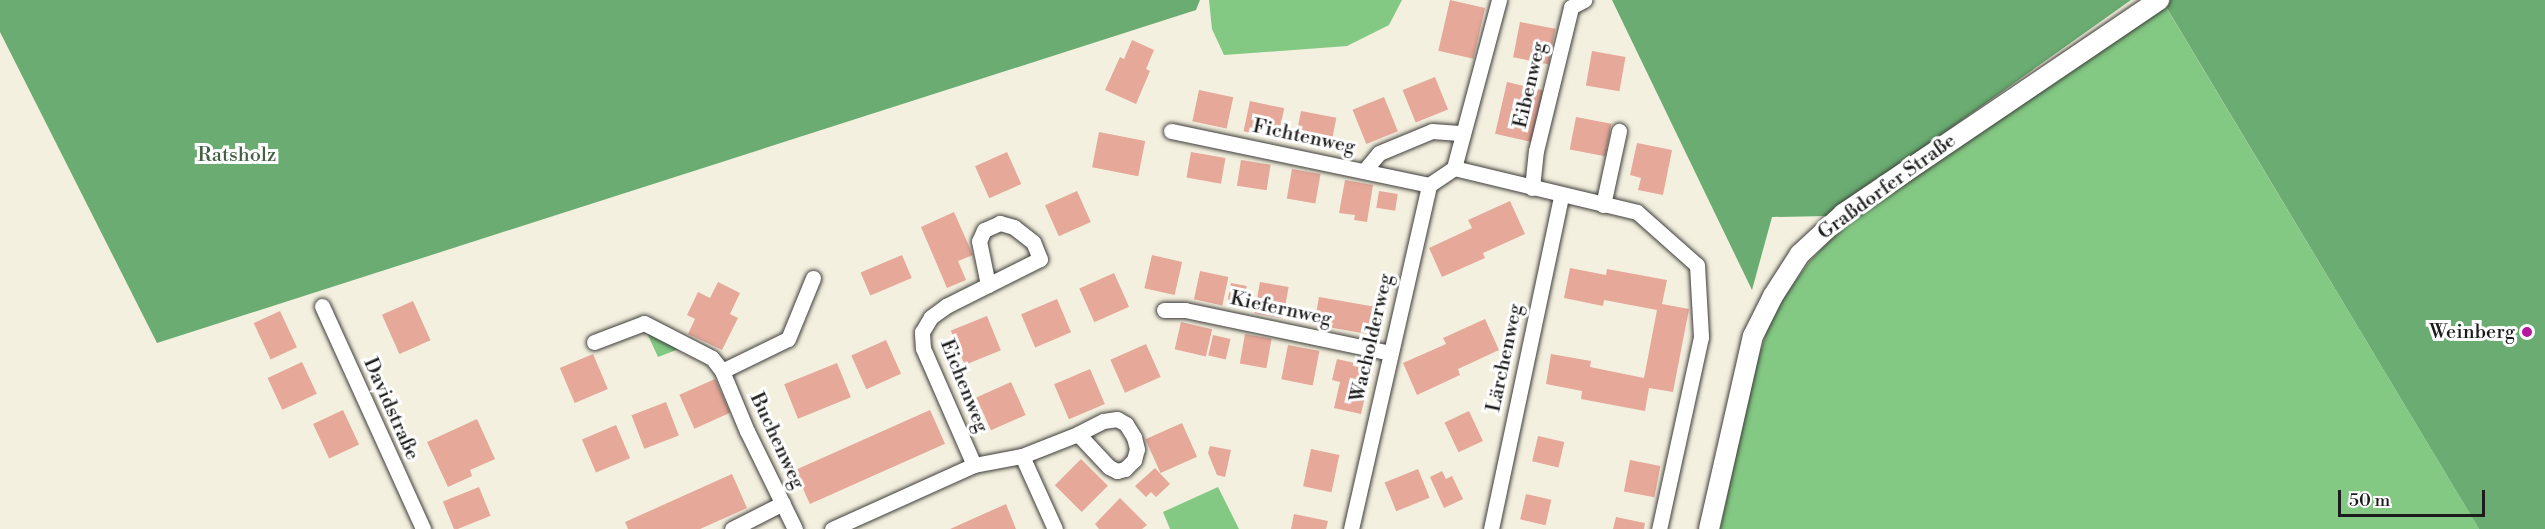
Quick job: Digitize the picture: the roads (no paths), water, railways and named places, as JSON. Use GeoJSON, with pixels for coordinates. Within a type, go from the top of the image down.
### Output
{"type":"FeatureCollection","features":[{"type":"Feature","properties":{"kind":"street"},"geometry":{"type":"LineString","coordinates":[[1429,185],[1454,168],[1499,0]]}},
{"type":"Feature","properties":{"kind":"street","name":"Eibenweg"},"geometry":{"type":"LineString","coordinates":[[1532,188],[1536,151],[1571,7],[1584,0]]}},
{"type":"Feature","properties":{"kind":"street","name":"Graßdorfer Straße"},"geometry":{"type":"LineString","coordinates":[[1709,529],[1753,336],[1773,296],[1800,254],[1844,214],[2159,0]]}},
{"type":"Feature","properties":{"kind":"street","name":"Fichtenweg"},"geometry":{"type":"LineString","coordinates":[[1171,131],[1429,185]]}},
{"type":"Feature","properties":{"kind":"street"},"geometry":{"type":"LineString","coordinates":[[1364,171],[1379,153],[1432,131],[1463,133]]}},
{"type":"Feature","properties":{"kind":"street"},"geometry":{"type":"LineString","coordinates":[[1603,205],[1619,131]]}},
{"type":"Feature","properties":{"kind":"street"},"geometry":{"type":"LineString","coordinates":[[1454,168],[1562,196],[1637,212],[1697,265],[1701,337],[1659,529]]}},
{"type":"Feature","properties":{"kind":"street","name":"Wacholderweg"},"geometry":{"type":"LineString","coordinates":[[1351,529],[1429,185]]}},
{"type":"Feature","properties":{"kind":"street","name":"Lärchenweg"},"geometry":{"type":"LineString","coordinates":[[1491,529],[1562,196]]}},
{"type":"Feature","properties":{"kind":"street","name":"Eichenweg"},"geometry":{"type":"LineString","coordinates":[[974,465],[923,348],[922,332],[931,317],[946,306],[988,285],[1040,259],[1033,242],[1014,226],[1000,223],[984,230],[979,241],[988,285]]}},
{"type":"Feature","properties":{"kind":"street"},"geometry":{"type":"LineString","coordinates":[[722,371],[788,339],[813,278]]}},
{"type":"Feature","properties":{"kind":"street","name":"Davidstraße"},"geometry":{"type":"LineString","coordinates":[[322,306],[423,529]]}},
{"type":"Feature","properties":{"kind":"street","name":"Kiefernweg"},"geometry":{"type":"LineString","coordinates":[[1164,310],[1185,310],[1390,353]]}},
{"type":"Feature","properties":{"kind":"street","name":"Buchenweg"},"geometry":{"type":"LineString","coordinates":[[594,342],[644,323],[712,358],[722,371],[747,431],[795,529]]}},
{"type":"Feature","properties":{"kind":"street"},"geometry":{"type":"LineString","coordinates":[[832,529],[974,465],[1022,456],[1078,434]]}},
{"type":"Feature","properties":{"kind":"street"},"geometry":{"type":"LineString","coordinates":[[1022,456],[1055,529]]}},
{"type":"Feature","properties":{"kind":"street"},"geometry":{"type":"LineString","coordinates":[[732,529],[783,503]]}},
{"type":"Feature","properties":{"kind":"place","name":"Weinberg"},"geometry":{"type":"Point","coordinates":[2527,332]}},
{"type":"Feature","properties":{"kind":"park label","name":"Ratsholz"},"geometry":{"type":"Point","coordinates":[237,155]}}]}
